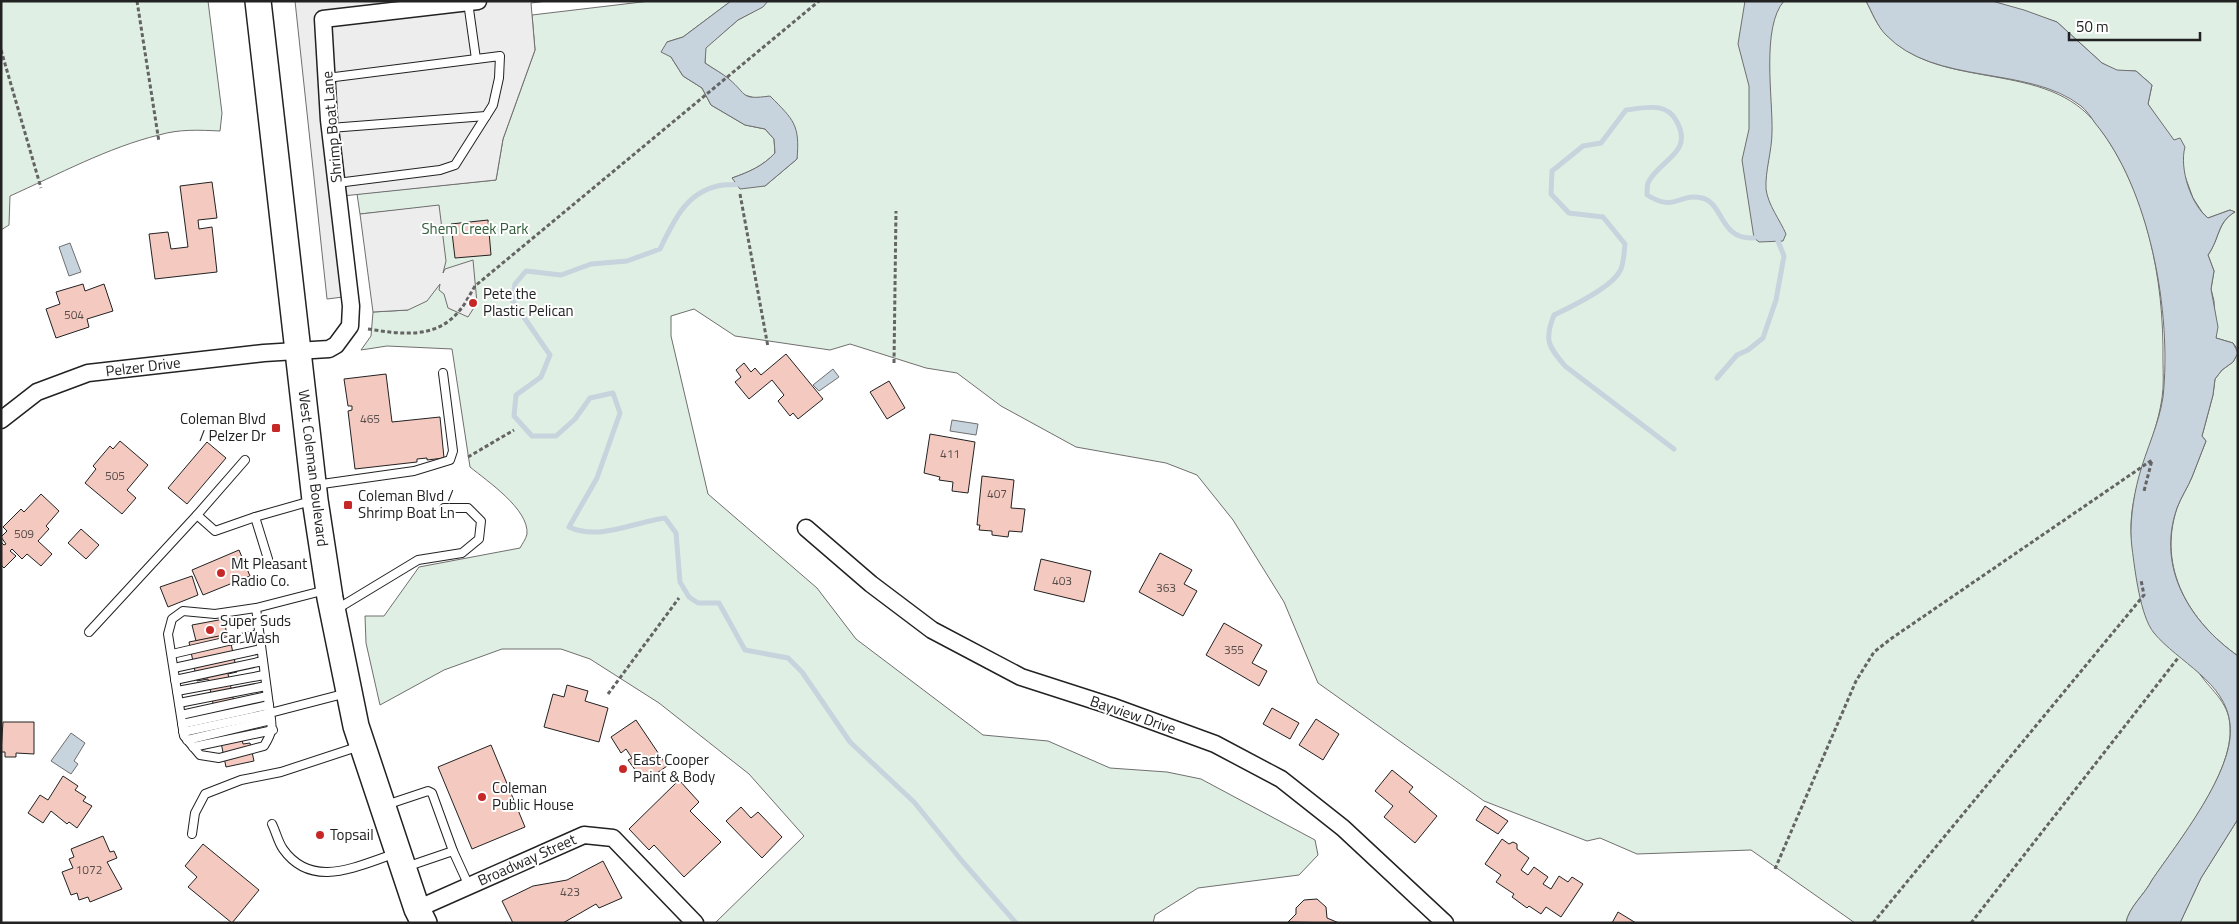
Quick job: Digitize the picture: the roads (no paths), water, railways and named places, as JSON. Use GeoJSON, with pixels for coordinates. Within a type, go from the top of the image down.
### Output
{"type":"FeatureCollection","features":[{"type":"Feature","properties":{"kind":"main road","name":"West Coleman Boulevard"},"geometry":{"type":"LineString","coordinates":[[258,1],[314,492],[331,600],[349,693],[362,745],[421,916]]}},
{"type":"Feature","properties":{"kind":"street","name":"Shrimp Boat Lane"},"geometry":{"type":"LineString","coordinates":[[298,353],[329,349],[336,345],[350,326],[351,306],[330,128],[324,19],[471,2]]}},
{"type":"Feature","properties":{"kind":"street","name":"Pelzer Drive"},"geometry":{"type":"LineString","coordinates":[[1,420],[37,392],[88,374],[264,353],[298,353]]}},
{"type":"Feature","properties":{"kind":"street","name":"Bayview Drive"},"geometry":{"type":"LineString","coordinates":[[806,528],[871,584],[932,630],[1021,677],[1111,706],[1215,744],[1281,779],[1343,828],[1445,923]]}},
{"type":"Feature","properties":{"kind":"street","name":"Broadway Street"},"geometry":{"type":"LineString","coordinates":[[421,916],[469,886],[584,835],[613,838],[695,923]]}},
{"type":"Feature","properties":{"kind":"lane"},"geometry":{"type":"LineString","coordinates":[[471,2],[476,59]]}},
{"type":"Feature","properties":{"kind":"lane"},"geometry":{"type":"LineString","coordinates":[[327,78],[500,56],[499,78],[493,105],[455,165],[440,170],[337,183]]}},
{"type":"Feature","properties":{"kind":"lane"},"geometry":{"type":"LineString","coordinates":[[330,128],[486,116]]}},
{"type":"Feature","properties":{"kind":"lane"},"geometry":{"type":"LineString","coordinates":[[196,515],[216,531],[314,492],[414,471],[450,460],[453,451],[443,373]]}},
{"type":"Feature","properties":{"kind":"lane"},"geometry":{"type":"LineString","coordinates":[[89,632],[245,460]]}},
{"type":"Feature","properties":{"kind":"lane"},"geometry":{"type":"LineString","coordinates":[[256,608],[273,730],[264,746],[219,758],[200,755],[187,740],[183,732],[168,634],[172,619],[183,611],[215,614],[256,608],[331,600],[418,560],[462,553],[479,539],[481,521],[468,508],[444,508]]}},
{"type":"Feature","properties":{"kind":"lane"},"geometry":{"type":"LineString","coordinates":[[254,517],[268,558]]}},
{"type":"Feature","properties":{"kind":"lane"},"geometry":{"type":"LineString","coordinates":[[172,654],[259,634]]}},
{"type":"Feature","properties":{"kind":"lane"},"geometry":{"type":"LineString","coordinates":[[174,668],[261,649]]}},
{"type":"Feature","properties":{"kind":"lane"},"geometry":{"type":"LineString","coordinates":[[176,680],[263,661]]}},
{"type":"Feature","properties":{"kind":"lane"},"geometry":{"type":"LineString","coordinates":[[177,691],[264,675]]}},
{"type":"Feature","properties":{"kind":"lane"},"geometry":{"type":"LineString","coordinates":[[179,703],[266,686]]}},
{"type":"Feature","properties":{"kind":"lane"},"geometry":{"type":"LineString","coordinates":[[183,732],[349,693]]}},
{"type":"Feature","properties":{"kind":"lane"},"geometry":{"type":"LineString","coordinates":[[182,719],[267,696]]}},
{"type":"Feature","properties":{"kind":"lane"},"geometry":{"type":"LineString","coordinates":[[182,719],[270,713]]}},
{"type":"Feature","properties":{"kind":"lane"},"geometry":{"type":"LineString","coordinates":[[187,740],[270,713]]}},
{"type":"Feature","properties":{"kind":"lane"},"geometry":{"type":"LineString","coordinates":[[193,747],[273,730]]}},
{"type":"Feature","properties":{"kind":"lane"},"geometry":{"type":"LineString","coordinates":[[192,834],[195,813],[205,794],[241,780],[281,772],[362,745]]}},
{"type":"Feature","properties":{"kind":"lane"},"geometry":{"type":"LineString","coordinates":[[382,806],[428,791],[432,793],[453,851],[469,886]]}},
{"type":"Feature","properties":{"kind":"lane"},"geometry":{"type":"LineString","coordinates":[[272,824],[282,847],[292,859],[314,871],[338,873],[453,851]]}},
{"type":"Feature","properties":{"kind":"waterway"},"geometry":{"type":"LineString","coordinates":[[1674,449],[1565,366],[1551,348],[1549,331],[1554,315],[1608,284],[1620,271],[1624,258],[1625,244],[1603,217],[1569,213],[1551,194],[1552,171],[1583,146],[1601,143],[1626,110],[1648,107],[1661,108],[1673,115],[1681,133],[1681,142],[1673,156],[1653,175],[1648,183],[1647,195],[1665,202],[1694,197],[1702,198],[1709,201],[1728,228],[1734,233],[1743,237],[1754,238]]}},
{"type":"Feature","properties":{"kind":"waterway"},"geometry":{"type":"LineString","coordinates":[[742,183],[711,188],[691,200],[677,217],[660,249],[627,261],[591,264],[561,275],[526,271],[515,284],[512,300],[550,355],[541,377],[516,395],[514,416],[532,436],[556,436],[575,419],[590,398],[613,393],[620,413],[597,478],[569,527],[580,531],[604,531],[665,518],[676,533],[680,582],[689,597],[698,603],[719,603],[745,650],[788,658],[802,672],[850,742],[914,802],[1016,923]]}},
{"type":"Feature","properties":{"kind":"waterway"},"geometry":{"type":"LineString","coordinates":[[1717,378],[1737,355],[1748,350],[1763,338],[1776,300],[1784,256],[1778,241]]}},
{"type":"Feature","properties":{"kind":"place","name":"Pete the Plastic Pelican"},"geometry":{"type":"Point","coordinates":[473,303]}},
{"type":"Feature","properties":{"kind":"place","name":"Coleman Blvd / Pelzer Dr"},"geometry":{"type":"Point","coordinates":[276,428]}},
{"type":"Feature","properties":{"kind":"place","name":"Coleman Blvd / Shrimp Boat Ln"},"geometry":{"type":"Point","coordinates":[348,505]}},
{"type":"Feature","properties":{"kind":"place","name":"Mt Pleasant Radio Co."},"geometry":{"type":"Point","coordinates":[221,573]}},
{"type":"Feature","properties":{"kind":"place","name":"Super Suds Car Wash"},"geometry":{"type":"Point","coordinates":[210,630]}},
{"type":"Feature","properties":{"kind":"place","name":"East Cooper Paint & Body"},"geometry":{"type":"Point","coordinates":[623,769]}},
{"type":"Feature","properties":{"kind":"place","name":"Coleman Public House"},"geometry":{"type":"Point","coordinates":[482,797]}},
{"type":"Feature","properties":{"kind":"place","name":"Topsail"},"geometry":{"type":"Point","coordinates":[320,835]}},
{"type":"Feature","properties":{"kind":"park label","name":"Shem Creek Park"},"geometry":{"type":"Point","coordinates":[475,229]}}]}
